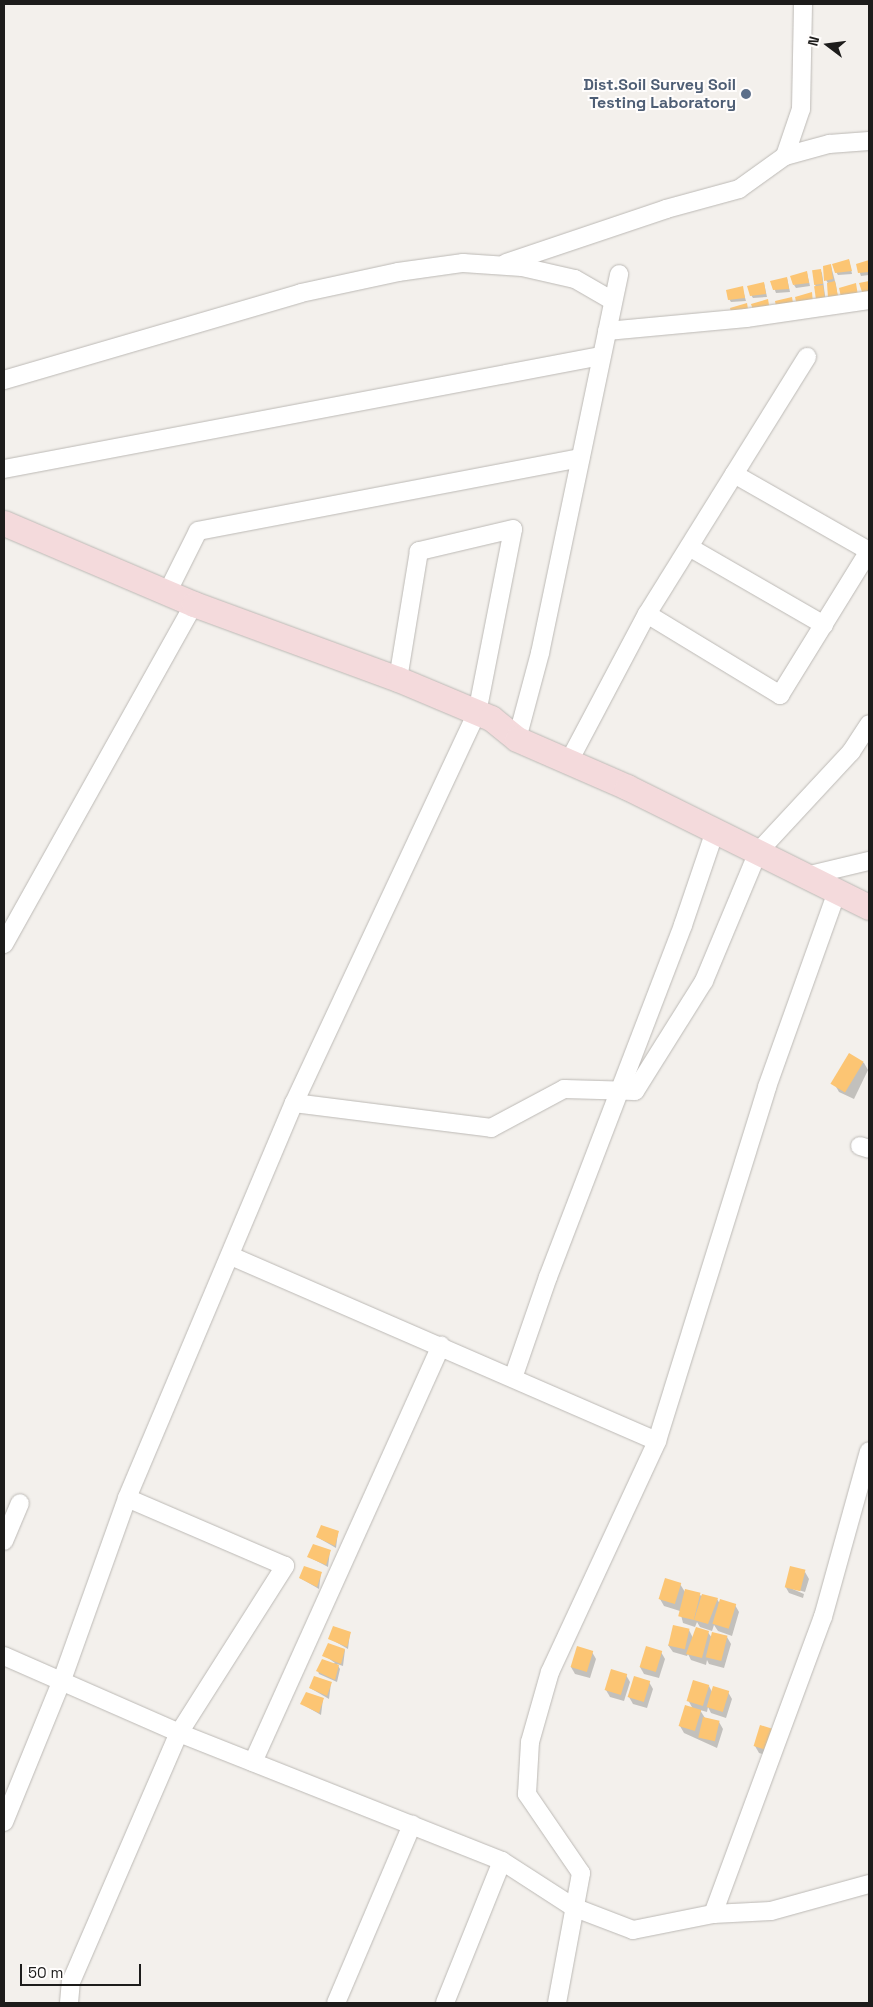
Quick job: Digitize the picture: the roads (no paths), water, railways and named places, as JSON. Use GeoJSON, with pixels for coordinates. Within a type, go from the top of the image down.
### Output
{"type":"FeatureCollection","features":[{"type":"Feature","properties":{"kind":"street"},"geometry":{"type":"LineString","coordinates":[[785,156],[801,109],[803,4]]}},
{"type":"Feature","properties":{"kind":"street"},"geometry":{"type":"LineString","coordinates":[[500,266],[666,209],[739,189],[785,156],[829,144],[869,141]]}},
{"type":"Feature","properties":{"kind":"street"},"geometry":{"type":"LineString","coordinates":[[4,380],[301,293],[398,272],[454,264],[522,267],[575,280],[613,301]]}},
{"type":"Feature","properties":{"kind":"street"},"geometry":{"type":"LineString","coordinates":[[517,739],[540,653],[619,274]]}},
{"type":"Feature","properties":{"kind":"street"},"geometry":{"type":"LineString","coordinates":[[606,332],[746,318],[869,300]]}},
{"type":"Feature","properties":{"kind":"street"},"geometry":{"type":"LineString","coordinates":[[4,469],[601,356]]}},
{"type":"Feature","properties":{"kind":"street"},"geometry":{"type":"LineString","coordinates":[[568,763],[647,614],[807,357]]}},
{"type":"Feature","properties":{"kind":"street"},"geometry":{"type":"LineString","coordinates":[[167,593],[198,531],[580,458]]}},
{"type":"Feature","properties":{"kind":"street"},"geometry":{"type":"LineString","coordinates":[[647,614],[780,695],[824,625],[869,551],[734,474]]}},
{"type":"Feature","properties":{"kind":"street"},"geometry":{"type":"LineString","coordinates":[[4,523],[194,604],[398,679],[491,718],[517,739],[568,763],[627,787],[869,907]]}},
{"type":"Feature","properties":{"kind":"street"},"geometry":{"type":"LineString","coordinates":[[4,1822],[62,1680],[127,1498],[231,1256],[294,1103],[477,713],[513,529],[419,551],[398,679]]}},
{"type":"Feature","properties":{"kind":"street"},"geometry":{"type":"LineString","coordinates":[[689,547],[824,625]]}},
{"type":"Feature","properties":{"kind":"street"},"geometry":{"type":"LineString","coordinates":[[4,944],[194,604]]}},
{"type":"Feature","properties":{"kind":"street"},"geometry":{"type":"LineString","coordinates":[[294,1103],[492,1128],[564,1089],[635,1091],[704,982],[758,852],[851,752],[869,724]]}},
{"type":"Feature","properties":{"kind":"street"},"geometry":{"type":"LineString","coordinates":[[513,1378],[617,1091],[683,925],[715,831]]}},
{"type":"Feature","properties":{"kind":"street"},"geometry":{"type":"LineString","coordinates":[[806,876],[869,861]]}},
{"type":"Feature","properties":{"kind":"street"},"geometry":{"type":"LineString","coordinates":[[557,2003],[573,1907],[581,1873],[527,1794],[530,1742],[550,1672],[657,1441],[767,1087],[837,891]]}},
{"type":"Feature","properties":{"kind":"street"},"geometry":{"type":"LineString","coordinates":[[231,1256],[657,1441]]}},
{"type":"Feature","properties":{"kind":"street"},"geometry":{"type":"LineString","coordinates":[[253,1762],[441,1346]]}},
{"type":"Feature","properties":{"kind":"street"},"geometry":{"type":"LineString","coordinates":[[712,1914],[823,1618],[869,1450]]}},
{"type":"Feature","properties":{"kind":"street"},"geometry":{"type":"LineString","coordinates":[[69,2003],[71,1982],[178,1733],[285,1566],[127,1498]]}},
{"type":"Feature","properties":{"kind":"street"},"geometry":{"type":"LineString","coordinates":[[4,1541],[20,1503]]}},
{"type":"Feature","properties":{"kind":"street"},"geometry":{"type":"LineString","coordinates":[[4,1656],[62,1680],[178,1733],[502,1861],[573,1907],[633,1930],[712,1914],[772,1910],[869,1884]]}},
{"type":"Feature","properties":{"kind":"street"},"geometry":{"type":"LineString","coordinates":[[336,2003],[412,1826]]}},
{"type":"Feature","properties":{"kind":"street"},"geometry":{"type":"LineString","coordinates":[[445,2003],[502,1861]]}},
{"type":"Feature","properties":{"kind":"place","name":"Dist.Soil Survey Soil Testing Laboratory"},"geometry":{"type":"Point","coordinates":[746,94]}}]}
